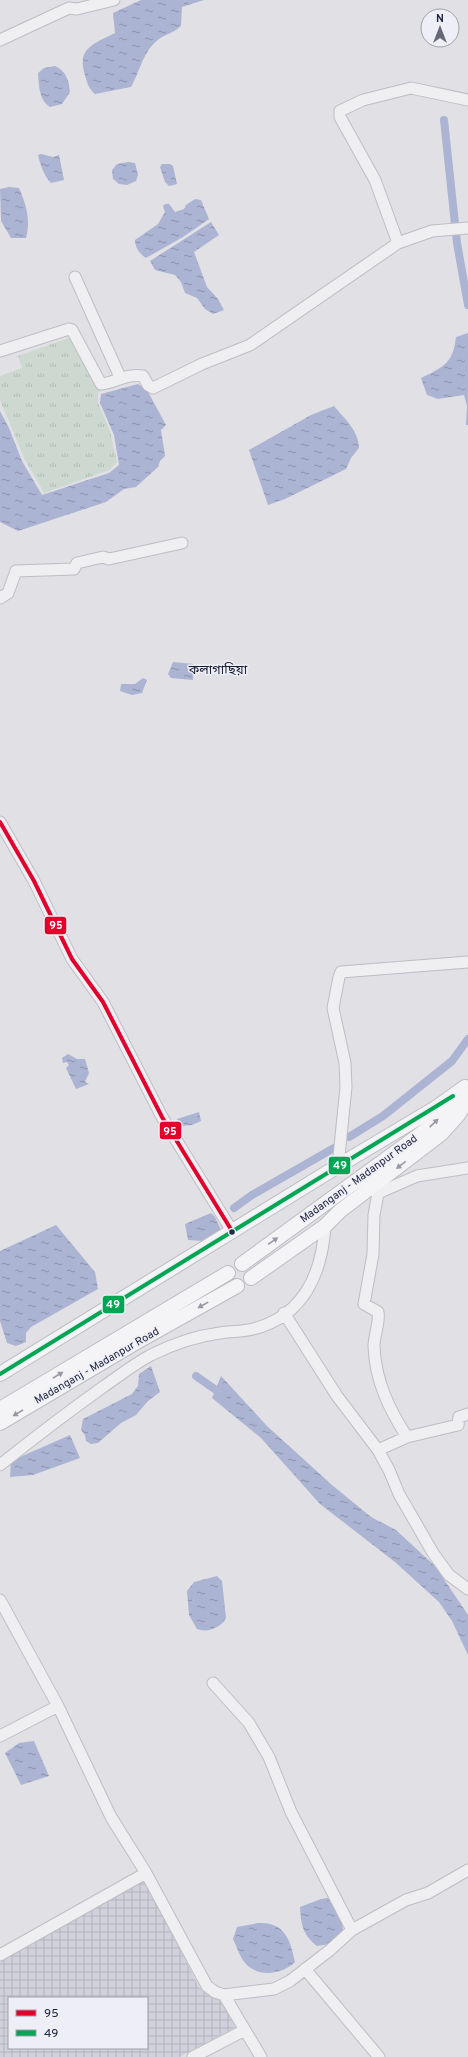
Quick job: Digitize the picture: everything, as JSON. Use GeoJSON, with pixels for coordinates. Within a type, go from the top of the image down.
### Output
{"type":"FeatureCollection","features":[{"type":"Feature","properties":{"kind":"main road"},"geometry":{"type":"LineString","coordinates":[[0,1374],[338,1166],[467,1090]]}},
{"type":"Feature","properties":{"kind":"main road","name":"Madanganj - Madanpur Road"},"geometry":{"type":"LineString","coordinates":[[251,1278],[325,1226],[340,1211],[441,1134],[458,1115],[467,1090]]}},
{"type":"Feature","properties":{"kind":"main road","name":"Madanganj - Madanpur Road"},"geometry":{"type":"LineString","coordinates":[[242,1264],[433,1125],[467,1090]]}},
{"type":"Feature","properties":{"kind":"main road","name":"Madanganj - Madanpur Road"},"geometry":{"type":"LineString","coordinates":[[0,1409],[228,1273]]}},
{"type":"Feature","properties":{"kind":"main road","name":"Madanganj - Madanpur Road"},"geometry":{"type":"LineString","coordinates":[[0,1423],[135,1343],[237,1286]]}},
{"type":"Feature","properties":{"kind":"street"},"geometry":{"type":"LineString","coordinates":[[0,40],[69,8],[77,9],[114,0]]}},
{"type":"Feature","properties":{"kind":"street"},"geometry":{"type":"LineString","coordinates":[[398,243],[377,186],[340,117],[340,111],[363,100],[411,88],[468,100]]}},
{"type":"Feature","properties":{"kind":"street"},"geometry":{"type":"LineString","coordinates":[[0,351],[69,329],[72,330],[101,384],[120,377],[138,375],[143,376],[148,385],[153,388],[202,364],[250,345],[398,243],[432,231],[468,228]]}},
{"type":"Feature","properties":{"kind":"street"},"geometry":{"type":"LineString","coordinates":[[75,277],[120,377]]}},
{"type":"Feature","properties":{"kind":"street"},"geometry":{"type":"LineString","coordinates":[[0,598],[8,592],[16,571],[74,569],[77,564],[96,558],[109,559],[182,542]]}},
{"type":"Feature","properties":{"kind":"street"},"geometry":{"type":"LineString","coordinates":[[0,822],[34,881],[72,959],[103,1002],[162,1117],[232,1231]]}},
{"type":"Feature","properties":{"kind":"street"},"geometry":{"type":"LineString","coordinates":[[338,1166],[346,1087],[345,1069],[333,1008],[341,972],[468,962]]}},
{"type":"Feature","properties":{"kind":"street"},"geometry":{"type":"LineString","coordinates":[[407,1437],[384,1397],[375,1362],[374,1343],[378,1312],[364,1304],[373,1254],[374,1215],[378,1193],[417,1176],[468,1168]]}},
{"type":"Feature","properties":{"kind":"street"},"geometry":{"type":"LineString","coordinates":[[0,1465],[64,1415],[151,1356],[192,1338],[222,1332],[253,1329],[278,1319],[302,1298],[314,1281],[321,1260],[325,1226]]}},
{"type":"Feature","properties":{"kind":"street"},"geometry":{"type":"LineString","coordinates":[[284,1313],[337,1396],[378,1450],[389,1470],[399,1494],[433,1552],[449,1575],[468,1590]]}},
{"type":"Feature","properties":{"kind":"street"},"geometry":{"type":"LineString","coordinates":[[378,1450],[407,1437],[458,1425],[459,1416],[468,1414]]}},
{"type":"Feature","properties":{"kind":"street"},"geometry":{"type":"LineString","coordinates":[[0,1600],[58,1706],[111,1817],[146,1872],[207,1986],[215,1992],[224,1995],[274,1989],[290,1981],[330,1950],[352,1930],[406,1900],[428,1893],[468,1870]]}},
{"type":"Feature","properties":{"kind":"street"},"geometry":{"type":"LineString","coordinates":[[213,1684],[249,1723],[269,1757],[291,1812],[352,1930]]}},
{"type":"Feature","properties":{"kind":"street"},"geometry":{"type":"LineString","coordinates":[[0,1736],[58,1706]]}},
{"type":"Feature","properties":{"kind":"street"},"geometry":{"type":"LineString","coordinates":[[0,1955],[146,1872]]}},
{"type":"Feature","properties":{"kind":"street"},"geometry":{"type":"LineString","coordinates":[[305,1968],[379,2057]]}},
{"type":"Feature","properties":{"kind":"street"},"geometry":{"type":"LineString","coordinates":[[224,1995],[261,2057]]}},
{"type":"Feature","properties":{"kind":"street"},"geometry":{"type":"LineString","coordinates":[[193,2057],[245,2030]]}},
{"type":"Feature","properties":{"kind":"shaded area"},"geometry":{"type":"Polygon","coordinates":[[[146,1880],[199,1987],[220,1998],[236,2027],[180,2057],[0,2057],[0,1962],[146,1880]]]}},
{"type":"Feature","properties":{"kind":"green space"},"geometry":{"type":"Polygon","coordinates":[[[77,335],[105,387],[98,393],[98,403],[110,431],[117,462],[109,470],[44,493],[24,458],[0,400],[0,376],[22,368],[18,356],[77,335]]]}},
{"type":"Feature","properties":{"kind":"water"},"geometry":{"type":"Polygon","coordinates":[[[141,0],[204,0],[182,7],[181,26],[159,39],[149,49],[131,87],[95,94],[88,86],[85,75],[83,58],[85,52],[94,44],[115,33],[113,13],[141,0]]]}},
{"type":"Feature","properties":{"kind":"water"},"geometry":{"type":"Polygon","coordinates":[[[55,66],[62,70],[66,76],[70,92],[62,104],[50,107],[46,104],[42,97],[39,88],[38,73],[44,68],[55,66]]]}},
{"type":"Feature","properties":{"kind":"water"},"geometry":{"type":"Polygon","coordinates":[[[41,154],[53,157],[59,155],[64,180],[51,183],[46,177],[41,166],[38,155],[41,154]]]}},
{"type":"Feature","properties":{"kind":"water"},"geometry":{"type":"Polygon","coordinates":[[[128,162],[135,163],[138,175],[136,181],[127,185],[119,184],[113,179],[112,170],[117,164],[128,162]]]}},
{"type":"Feature","properties":{"kind":"water"},"geometry":{"type":"Polygon","coordinates":[[[162,164],[170,164],[173,166],[177,184],[169,186],[165,182],[160,167],[162,164]]]}},
{"type":"Feature","properties":{"kind":"water"},"geometry":{"type":"Polygon","coordinates":[[[9,187],[19,188],[24,200],[28,218],[26,238],[11,238],[1,221],[0,189],[9,187]]]}},
{"type":"Feature","properties":{"kind":"water"},"geometry":{"type":"Polygon","coordinates":[[[195,199],[201,200],[209,219],[183,237],[146,258],[142,255],[137,248],[135,240],[158,224],[165,212],[163,206],[165,204],[169,204],[175,212],[184,209],[186,205],[195,199]]]}},
{"type":"Feature","properties":{"kind":"water"},"geometry":{"type":"Polygon","coordinates":[[[211,222],[219,235],[194,252],[207,287],[218,299],[224,310],[213,314],[205,309],[197,298],[185,293],[181,282],[175,275],[155,270],[150,261],[211,222]]]}},
{"type":"Feature","properties":{"kind":"water"},"geometry":{"type":"Polygon","coordinates":[[[468,333],[468,425],[466,425],[467,406],[464,395],[438,399],[427,395],[421,378],[446,364],[455,346],[456,337],[468,333]]]}},
{"type":"Feature","properties":{"kind":"water"},"geometry":{"type":"Polygon","coordinates":[[[138,384],[147,390],[166,425],[161,430],[165,456],[160,461],[158,467],[136,487],[124,489],[106,502],[18,531],[0,522],[0,411],[9,428],[22,461],[42,495],[109,473],[119,465],[114,435],[100,403],[101,394],[138,384]]]}},
{"type":"Feature","properties":{"kind":"water"},"geometry":{"type":"Polygon","coordinates":[[[334,406],[354,430],[358,442],[359,448],[351,458],[346,469],[285,499],[268,505],[249,450],[311,415],[334,406]]]}},
{"type":"Feature","properties":{"kind":"water"},"geometry":{"type":"Polygon","coordinates":[[[173,662],[194,664],[193,680],[171,678],[168,674],[173,662]]]}},
{"type":"Feature","properties":{"kind":"water"},"geometry":{"type":"Polygon","coordinates":[[[143,678],[147,680],[142,693],[132,695],[120,691],[121,684],[135,684],[143,678]]]}},
{"type":"Feature","properties":{"kind":"water"},"geometry":{"type":"Polygon","coordinates":[[[68,1054],[77,1059],[85,1059],[89,1073],[85,1082],[89,1084],[76,1089],[66,1068],[69,1065],[67,1062],[63,1063],[62,1058],[68,1054]]]}},
{"type":"Feature","properties":{"kind":"water"},"geometry":{"type":"Polygon","coordinates":[[[199,1112],[201,1121],[192,1125],[180,1126],[177,1119],[199,1112]]]}},
{"type":"Feature","properties":{"kind":"water"},"geometry":{"type":"Polygon","coordinates":[[[211,1213],[215,1217],[221,1230],[203,1241],[188,1240],[185,1224],[211,1213]]]}},
{"type":"Feature","properties":{"kind":"water"},"geometry":{"type":"Polygon","coordinates":[[[56,1225],[95,1272],[98,1289],[31,1327],[26,1333],[26,1342],[16,1346],[7,1343],[0,1321],[0,1251],[56,1225]]]}},
{"type":"Feature","properties":{"kind":"water"},"geometry":{"type":"Polygon","coordinates":[[[151,1366],[160,1392],[148,1401],[136,1415],[121,1423],[98,1443],[91,1444],[86,1441],[85,1435],[81,1430],[83,1419],[132,1394],[138,1386],[139,1374],[151,1366]]]}},
{"type":"Feature","properties":{"kind":"water"},"geometry":{"type":"Polygon","coordinates":[[[221,1376],[267,1426],[332,1485],[371,1517],[396,1530],[435,1566],[468,1615],[468,1655],[452,1621],[439,1602],[395,1562],[320,1504],[261,1438],[212,1398],[221,1376]]]}},
{"type":"Feature","properties":{"kind":"water"},"geometry":{"type":"Polygon","coordinates":[[[70,1435],[80,1458],[33,1475],[10,1477],[11,1461],[70,1435]]]}},
{"type":"Feature","properties":{"kind":"water"},"geometry":{"type":"Polygon","coordinates":[[[217,1576],[222,1581],[226,1618],[224,1622],[213,1629],[197,1629],[189,1615],[187,1591],[194,1582],[217,1576]]]}},
{"type":"Feature","properties":{"kind":"water"},"geometry":{"type":"Polygon","coordinates":[[[34,1741],[49,1776],[21,1785],[5,1753],[19,1743],[34,1741]]]}},
{"type":"Feature","properties":{"kind":"water"},"geometry":{"type":"Polygon","coordinates":[[[328,1898],[342,1921],[343,1931],[330,1944],[317,1946],[306,1934],[301,1919],[300,1907],[328,1898]]]}},
{"type":"Feature","properties":{"kind":"water"},"geometry":{"type":"Polygon","coordinates":[[[258,1923],[274,1925],[285,1934],[291,1946],[295,1962],[278,1972],[264,1973],[251,1968],[244,1962],[233,1939],[237,1927],[258,1923]]]}},
{"type":"Feature","properties":{"kind":"waterway"},"geometry":{"type":"LineString","coordinates":[[444,120],[457,243],[468,305]]}},
{"type":"Feature","properties":{"kind":"waterway"},"geometry":{"type":"LineString","coordinates":[[349,1137],[383,1116],[452,1061],[468,1039]]}},
{"type":"Feature","properties":{"kind":"waterway"},"geometry":{"type":"LineString","coordinates":[[234,1208],[252,1195],[334,1148]]}},
{"type":"Feature","properties":{"kind":"waterway"},"geometry":{"type":"LineString","coordinates":[[196,1376],[223,1395]]}},
{"type":"Feature","properties":{"kind":"transit line","name":"95"},"geometry":{"type":"LineString","coordinates":[[0,822],[34,881],[72,959],[103,1002],[162,1117],[232,1231]]}},
{"type":"Feature","properties":{"kind":"transit line","name":"49"},"geometry":{"type":"LineString","coordinates":[[0,1374],[453,1096]]}},
{"type":"Feature","properties":{"kind":"district","name":"কলাগাছিয়া"},"geometry":{"type":"Point","coordinates":[218,671]}}]}
